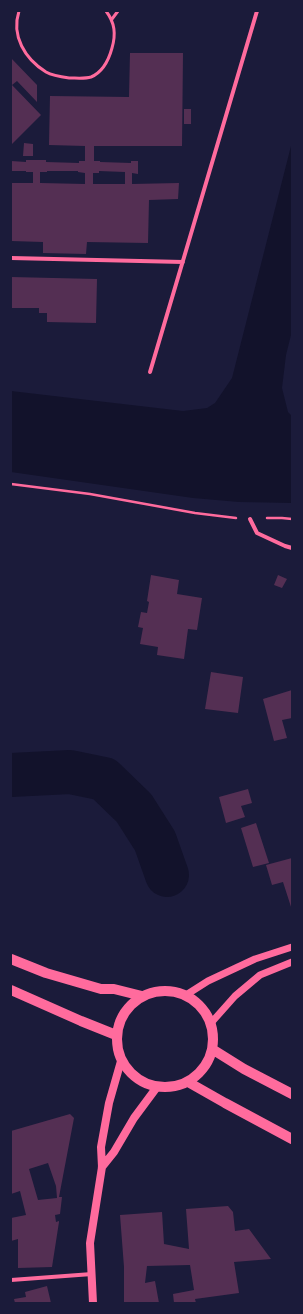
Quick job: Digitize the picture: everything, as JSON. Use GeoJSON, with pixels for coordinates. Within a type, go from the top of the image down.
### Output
{"type":"FeatureCollection","features":[{"type":"Feature","properties":{"kind":"main road"},"geometry":{"type":"LineString","coordinates":[[11,959],[52,975],[101,989],[114,989],[142,996]]}},
{"type":"Feature","properties":{"kind":"main road"},"geometry":{"type":"LineString","coordinates":[[11,990],[116,1035]]}},
{"type":"Feature","properties":{"kind":"main road"},"geometry":{"type":"LineString","coordinates":[[171,990],[186,995],[201,1006],[211,1023],[213,1036],[212,1049],[204,1068],[188,1082],[178,1086],[168,1088],[146,1084],[128,1071],[121,1061],[117,1048],[116,1035],[120,1019],[129,1006],[142,996],[156,991],[171,990]]}},
{"type":"Feature","properties":{"kind":"main road"},"geometry":{"type":"LineString","coordinates":[[212,1049],[244,1069],[292,1094]]}},
{"type":"Feature","properties":{"kind":"main road"},"geometry":{"type":"LineString","coordinates":[[93,1303],[90,1243],[102,1167],[101,1146],[109,1103],[121,1061]]}},
{"type":"Feature","properties":{"kind":"main road"},"geometry":{"type":"LineString","coordinates":[[188,1082],[292,1139]]}},
{"type":"Feature","properties":{"kind":"main road"},"geometry":{"type":"LineString","coordinates":[[102,1167],[114,1152],[134,1118],[157,1087]]}},
{"type":"Feature","properties":{"kind":"street"},"geometry":{"type":"LineString","coordinates":[[150,372],[257,11]]}},
{"type":"Feature","properties":{"kind":"street"},"geometry":{"type":"LineString","coordinates":[[11,258],[183,262]]}},
{"type":"Feature","properties":{"kind":"street"},"geometry":{"type":"LineString","coordinates":[[250,519],[257,533],[292,548]]}},
{"type":"Feature","properties":{"kind":"street"},"geometry":{"type":"LineString","coordinates":[[186,995],[208,981],[248,962],[292,947]]}},
{"type":"Feature","properties":{"kind":"street"},"geometry":{"type":"LineString","coordinates":[[211,1023],[235,996],[260,975],[292,962]]}},
{"type":"Feature","properties":{"kind":"street"},"geometry":{"type":"LineString","coordinates":[[11,1280],[92,1274]]}},
{"type":"Feature","properties":{"kind":"lane"},"geometry":{"type":"LineString","coordinates":[[19,11],[16,19],[20,45],[32,61],[47,73],[76,78],[91,77],[100,70],[109,59],[115,35],[112,19],[106,11]]}},
{"type":"Feature","properties":{"kind":"lane"},"geometry":{"type":"LineString","coordinates":[[112,19],[118,11]]}},
{"type":"Feature","properties":{"kind":"path"},"geometry":{"type":"LineString","coordinates":[[11,484],[90,494],[195,513],[250,519],[292,519]]}},
{"type":"Feature","properties":{"kind":"shaded area"},"geometry":{"type":"Polygon","coordinates":[[[292,142],[292,331],[286,355],[282,388],[288,412],[292,416],[292,503],[239,502],[193,498],[11,472],[11,391],[183,411],[207,408],[215,403],[232,378],[292,142]]]}},
{"type":"Feature","properties":{"kind":"building"},"geometry":{"type":"Polygon","coordinates":[[[130,53],[183,53],[182,146],[94,146],[94,161],[131,163],[131,161],[138,161],[138,174],[132,173],[132,184],[179,183],[178,199],[149,200],[148,243],[87,242],[86,254],[43,253],[43,242],[11,241],[11,183],[33,183],[33,172],[11,171],[11,161],[26,162],[26,160],[46,160],[46,162],[79,163],[79,161],[85,161],[85,146],[49,145],[50,96],[129,97],[130,53]],[[78,171],[40,172],[40,183],[85,184],[85,173],[78,171]],[[99,171],[99,173],[93,173],[93,184],[125,184],[125,172],[99,171]]]}},
{"type":"Feature","properties":{"kind":"building"},"geometry":{"type":"Polygon","coordinates":[[[11,58],[37,85],[37,102],[17,81],[12,85],[41,115],[11,145],[11,58]]]}},
{"type":"Feature","properties":{"kind":"building"},"geometry":{"type":"Polygon","coordinates":[[[184,109],[191,109],[191,124],[184,124],[184,109]]]}},
{"type":"Feature","properties":{"kind":"building"},"geometry":{"type":"Polygon","coordinates":[[[24,143],[33,144],[33,156],[23,156],[24,143]]]}},
{"type":"Feature","properties":{"kind":"building"},"geometry":{"type":"Polygon","coordinates":[[[11,277],[97,279],[96,323],[47,322],[47,313],[39,313],[39,308],[11,308],[11,277]]]}},
{"type":"Feature","properties":{"kind":"building"},"geometry":{"type":"Polygon","coordinates":[[[151,575],[179,580],[177,594],[202,598],[197,630],[188,629],[184,659],[157,655],[158,647],[140,644],[143,628],[138,627],[141,612],[147,613],[149,602],[147,601],[151,575]]]}},
{"type":"Feature","properties":{"kind":"building"},"geometry":{"type":"Polygon","coordinates":[[[278,575],[287,579],[282,588],[274,585],[278,575]]]}},
{"type":"Feature","properties":{"kind":"building"},"geometry":{"type":"Polygon","coordinates":[[[211,672],[243,677],[238,713],[205,709],[211,672]]]}},
{"type":"Feature","properties":{"kind":"building"},"geometry":{"type":"Polygon","coordinates":[[[292,690],[292,718],[282,720],[287,738],[274,741],[263,699],[292,690]]]}},
{"type":"Feature","properties":{"kind":"building"},"geometry":{"type":"Polygon","coordinates":[[[248,789],[252,803],[241,806],[245,817],[226,823],[219,797],[248,789]]]}},
{"type":"Feature","properties":{"kind":"building"},"geometry":{"type":"Polygon","coordinates":[[[256,823],[269,863],[253,867],[241,828],[256,823]]]}},
{"type":"Feature","properties":{"kind":"building"},"geometry":{"type":"Polygon","coordinates":[[[292,858],[292,910],[283,882],[272,885],[266,865],[292,858]]]}},
{"type":"Feature","properties":{"kind":"building"},"geometry":{"type":"Polygon","coordinates":[[[70,1114],[74,1118],[59,1197],[62,1197],[60,1214],[55,1215],[56,1222],[59,1222],[52,1267],[18,1268],[18,1239],[11,1241],[11,1218],[26,1215],[20,1191],[11,1194],[11,1131],[70,1114]],[[48,1163],[29,1169],[38,1200],[57,1198],[56,1186],[48,1163]]]}},
{"type":"Feature","properties":{"kind":"building"},"geometry":{"type":"Polygon","coordinates":[[[228,1206],[233,1212],[235,1231],[249,1229],[271,1259],[234,1262],[239,1293],[195,1299],[196,1303],[174,1303],[173,1294],[194,1290],[190,1265],[147,1266],[145,1283],[155,1281],[159,1303],[124,1303],[124,1267],[120,1215],[162,1212],[164,1244],[189,1249],[186,1209],[228,1206]]]}},
{"type":"Feature","properties":{"kind":"building"},"geometry":{"type":"Polygon","coordinates":[[[47,1286],[51,1303],[15,1303],[14,1299],[26,1297],[25,1292],[47,1286]]]}},
{"type":"Feature","properties":{"kind":"waterway"},"geometry":{"type":"LineString","coordinates":[[11,775],[70,772],[104,779],[134,808],[155,841],[167,875]]}}]}
